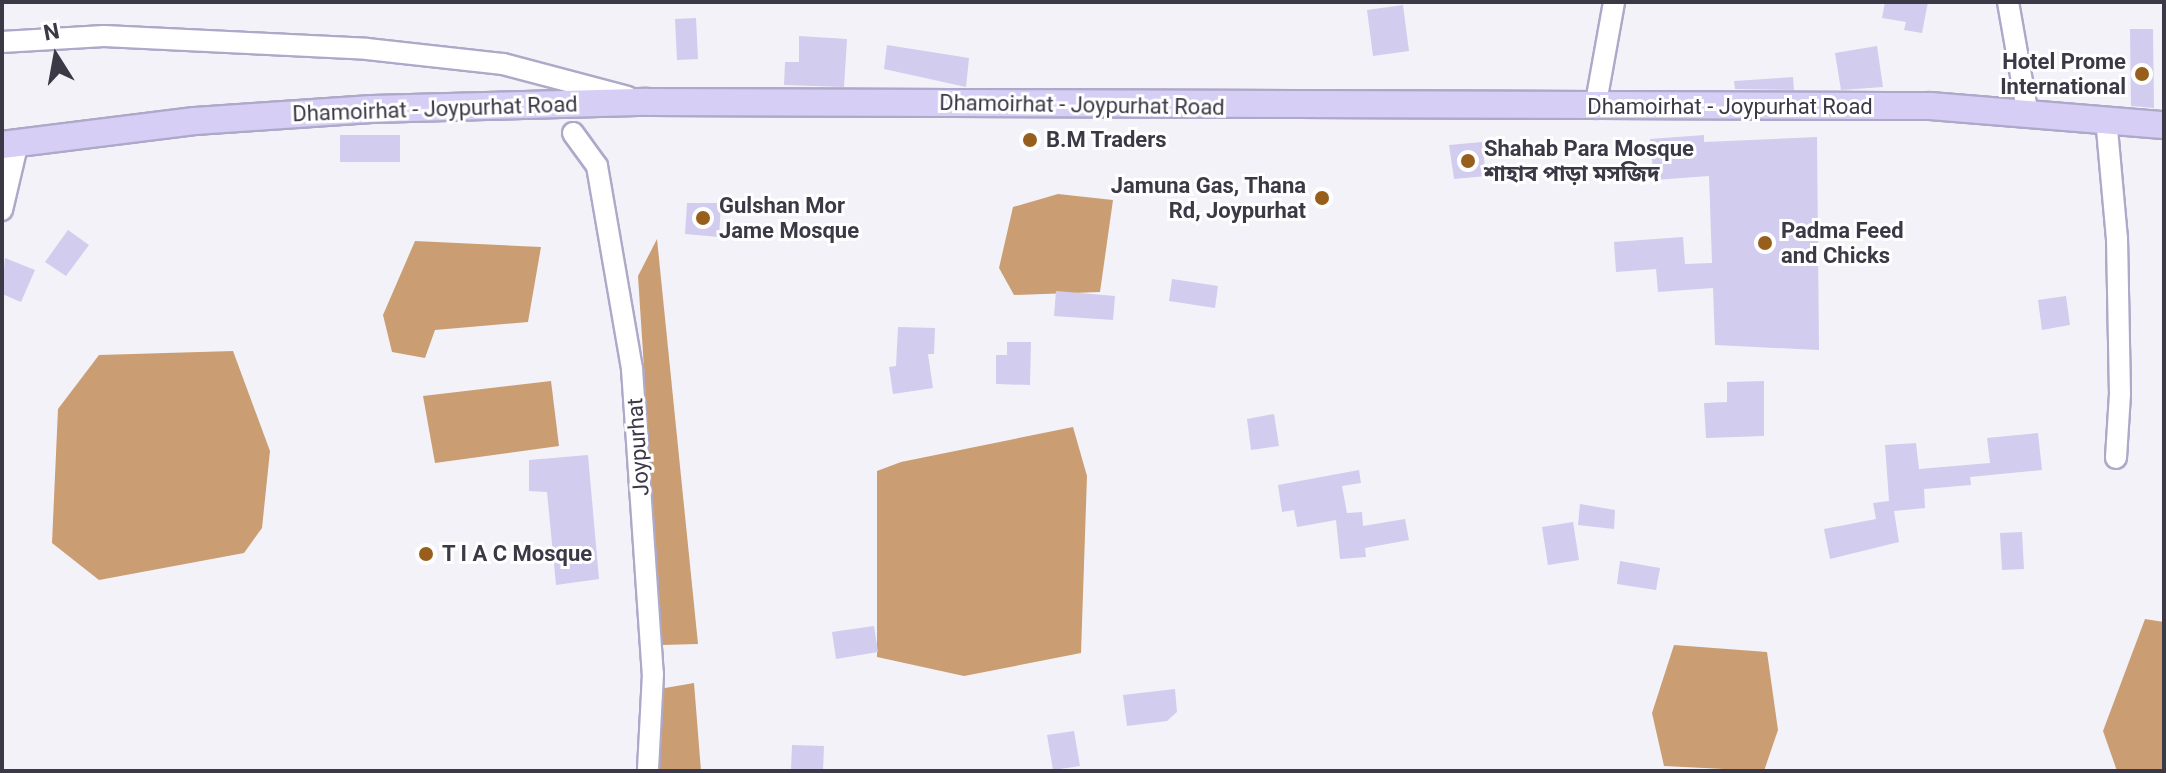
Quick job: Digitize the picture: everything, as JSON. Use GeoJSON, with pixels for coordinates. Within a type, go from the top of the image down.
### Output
{"type":"FeatureCollection","features":[{"type":"Feature","properties":{"kind":"main road","name":"Dhamoirhat - Joypurhat Road"},"geometry":{"type":"LineString","coordinates":[[10,143],[195,121],[372,109],[647,102],[1595,108],[1931,106],[2164,125]]}},
{"type":"Feature","properties":{"kind":"street"},"geometry":{"type":"LineString","coordinates":[[1595,108],[1614,2]]}},
{"type":"Feature","properties":{"kind":"street"},"geometry":{"type":"LineString","coordinates":[[2008,2],[2028,116]]}},
{"type":"Feature","properties":{"kind":"street"},"geometry":{"type":"LineString","coordinates":[[2,42],[104,36],[367,49],[503,64],[647,102]]}},
{"type":"Feature","properties":{"kind":"street"},"geometry":{"type":"LineString","coordinates":[[2106,118],[2117,238],[2120,394],[2116,458]]}},
{"type":"Feature","properties":{"kind":"street","name":"Joypurhat"},"geometry":{"type":"LineString","coordinates":[[573,133],[597,166],[632,369],[653,674],[648,771]]}},
{"type":"Feature","properties":{"kind":"street"},"geometry":{"type":"LineString","coordinates":[[2,210],[10,143]]}},
{"type":"Feature","properties":{"kind":"shaded area"},"geometry":{"type":"Polygon","coordinates":[[[1058,194],[1113,200],[1100,292],[1014,295],[999,268],[1013,207],[1058,194]]]}},
{"type":"Feature","properties":{"kind":"shaded area"},"geometry":{"type":"Polygon","coordinates":[[[657,239],[698,644],[662,645],[638,276],[657,239]]]}},
{"type":"Feature","properties":{"kind":"shaded area"},"geometry":{"type":"Polygon","coordinates":[[[415,241],[541,247],[528,322],[435,330],[425,358],[392,352],[383,315],[415,241]]]}},
{"type":"Feature","properties":{"kind":"shaded area"},"geometry":{"type":"Polygon","coordinates":[[[233,351],[270,451],[262,528],[244,553],[99,580],[52,543],[58,409],[99,355],[233,351]]]}},
{"type":"Feature","properties":{"kind":"shaded area"},"geometry":{"type":"Polygon","coordinates":[[[551,381],[559,446],[435,463],[423,396],[551,381]]]}},
{"type":"Feature","properties":{"kind":"shaded area"},"geometry":{"type":"Polygon","coordinates":[[[1073,427],[1087,476],[1081,653],[964,676],[877,657],[877,471],[901,462],[1073,427]]]}},
{"type":"Feature","properties":{"kind":"shaded area"},"geometry":{"type":"Polygon","coordinates":[[[2145,619],[2164,622],[2164,771],[2117,771],[2103,731],[2145,619]]]}},
{"type":"Feature","properties":{"kind":"shaded area"},"geometry":{"type":"Polygon","coordinates":[[[1674,645],[1767,652],[1778,730],[1764,771],[1664,766],[1652,713],[1674,645]]]}},
{"type":"Feature","properties":{"kind":"shaded area"},"geometry":{"type":"Polygon","coordinates":[[[694,683],[701,771],[657,771],[659,689],[694,683]]]}},
{"type":"Feature","properties":{"kind":"building"},"geometry":{"type":"Polygon","coordinates":[[[1885,2],[1928,2],[1922,33],[1904,30],[1906,22],[1882,18],[1885,2]]]}},
{"type":"Feature","properties":{"kind":"building"},"geometry":{"type":"Polygon","coordinates":[[[1403,5],[1409,51],[1373,56],[1367,10],[1403,5]]]}},
{"type":"Feature","properties":{"kind":"building"},"geometry":{"type":"Polygon","coordinates":[[[696,18],[698,59],[677,60],[675,19],[696,18]]]}},
{"type":"Feature","properties":{"kind":"building","name":"Hotel Prome International"},"geometry":{"type":"Polygon","coordinates":[[[2130,29],[2153,29],[2154,108],[2131,106],[2130,29]]]}},
{"type":"Feature","properties":{"kind":"building"},"geometry":{"type":"Polygon","coordinates":[[[799,36],[847,39],[844,87],[784,85],[785,62],[799,62],[799,36]]]}},
{"type":"Feature","properties":{"kind":"building"},"geometry":{"type":"Polygon","coordinates":[[[887,45],[969,58],[966,87],[884,69],[887,45]]]}},
{"type":"Feature","properties":{"kind":"building"},"geometry":{"type":"Polygon","coordinates":[[[1877,46],[1883,87],[1841,90],[1835,53],[1877,46]]]}},
{"type":"Feature","properties":{"kind":"building"},"geometry":{"type":"Polygon","coordinates":[[[1793,77],[1794,90],[1735,89],[1734,81],[1793,77]]]}},
{"type":"Feature","properties":{"kind":"building"},"geometry":{"type":"Polygon","coordinates":[[[340,135],[400,135],[400,162],[340,162],[340,135]]]}},
{"type":"Feature","properties":{"kind":"building","name":"Padma Feed and Chicks"},"geometry":{"type":"Polygon","coordinates":[[[1704,135],[1704,142],[1817,137],[1819,350],[1715,345],[1713,288],[1658,292],[1656,269],[1616,272],[1614,242],[1683,237],[1685,264],[1712,263],[1709,176],[1654,180],[1650,139],[1704,135]]]}},
{"type":"Feature","properties":{"kind":"building","name":"Shahab Para Mosque শাহাব পাড়া মসজিদ"},"geometry":{"type":"Polygon","coordinates":[[[1482,142],[1486,176],[1454,179],[1449,145],[1482,142]]]}},
{"type":"Feature","properties":{"kind":"building","name":"Gulshan Mor Jame Mosque"},"geometry":{"type":"Polygon","coordinates":[[[687,203],[721,203],[719,237],[685,234],[687,203]]]}},
{"type":"Feature","properties":{"kind":"building"},"geometry":{"type":"Polygon","coordinates":[[[68,230],[89,245],[66,276],[45,262],[68,230]]]}},
{"type":"Feature","properties":{"kind":"building"},"geometry":{"type":"Polygon","coordinates":[[[5,258],[35,270],[21,302],[2,294],[5,258]]]}},
{"type":"Feature","properties":{"kind":"building"},"geometry":{"type":"Polygon","coordinates":[[[1172,279],[1218,286],[1215,308],[1169,301],[1172,279]]]}},
{"type":"Feature","properties":{"kind":"building"},"geometry":{"type":"Polygon","coordinates":[[[1056,291],[1115,296],[1113,320],[1054,316],[1056,291]]]}},
{"type":"Feature","properties":{"kind":"building"},"geometry":{"type":"Polygon","coordinates":[[[2066,296],[2070,325],[2042,330],[2038,300],[2066,296]]]}},
{"type":"Feature","properties":{"kind":"building"},"geometry":{"type":"Polygon","coordinates":[[[898,327],[935,328],[934,354],[928,354],[933,388],[893,394],[889,367],[896,366],[898,327]]]}},
{"type":"Feature","properties":{"kind":"building"},"geometry":{"type":"Polygon","coordinates":[[[1007,342],[1031,342],[1030,385],[996,384],[996,355],[1007,355],[1007,342]]]}},
{"type":"Feature","properties":{"kind":"building"},"geometry":{"type":"Polygon","coordinates":[[[1764,381],[1764,436],[1706,438],[1704,403],[1727,402],[1727,382],[1764,381]]]}},
{"type":"Feature","properties":{"kind":"building"},"geometry":{"type":"Polygon","coordinates":[[[1274,414],[1279,446],[1251,450],[1247,419],[1274,414]]]}},
{"type":"Feature","properties":{"kind":"building"},"geometry":{"type":"Polygon","coordinates":[[[2038,433],[2042,470],[1970,477],[1971,485],[1924,489],[1925,508],[1894,511],[1899,542],[1830,559],[1824,529],[1876,519],[1873,503],[1889,501],[1885,445],[1916,443],[1919,469],[1990,463],[1987,438],[2038,433]]]}},
{"type":"Feature","properties":{"kind":"building"},"geometry":{"type":"Polygon","coordinates":[[[588,455],[599,579],[556,585],[547,492],[529,491],[529,460],[588,455]]]}},
{"type":"Feature","properties":{"kind":"building"},"geometry":{"type":"Polygon","coordinates":[[[1359,470],[1361,483],[1342,486],[1347,513],[1362,512],[1363,526],[1405,519],[1409,540],[1365,548],[1366,557],[1340,559],[1336,520],[1297,527],[1294,510],[1282,512],[1278,485],[1359,470]]]}},
{"type":"Feature","properties":{"kind":"building"},"geometry":{"type":"Polygon","coordinates":[[[1580,504],[1615,510],[1614,529],[1578,525],[1580,504]]]}},
{"type":"Feature","properties":{"kind":"building"},"geometry":{"type":"Polygon","coordinates":[[[1573,522],[1579,560],[1548,565],[1542,527],[1573,522]]]}},
{"type":"Feature","properties":{"kind":"building"},"geometry":{"type":"Polygon","coordinates":[[[2022,532],[2024,569],[2002,570],[2000,533],[2022,532]]]}},
{"type":"Feature","properties":{"kind":"building"},"geometry":{"type":"Polygon","coordinates":[[[1620,561],[1660,568],[1656,590],[1617,584],[1620,561]]]}},
{"type":"Feature","properties":{"kind":"building"},"geometry":{"type":"Polygon","coordinates":[[[874,626],[878,652],[836,659],[832,632],[874,626]]]}},
{"type":"Feature","properties":{"kind":"building"},"geometry":{"type":"Polygon","coordinates":[[[1175,689],[1177,712],[1167,721],[1127,726],[1123,695],[1175,689]]]}},
{"type":"Feature","properties":{"kind":"building"},"geometry":{"type":"Polygon","coordinates":[[[1074,731],[1080,766],[1053,770],[1047,735],[1074,731]]]}},
{"type":"Feature","properties":{"kind":"building"},"geometry":{"type":"Polygon","coordinates":[[[792,745],[824,746],[823,771],[791,771],[792,745]]]}},
{"type":"Feature","properties":{"kind":"place","name":"Hotel Prome International"},"geometry":{"type":"Point","coordinates":[2142,74]}},
{"type":"Feature","properties":{"kind":"place","name":"B.M Traders"},"geometry":{"type":"Point","coordinates":[1030,140]}},
{"type":"Feature","properties":{"kind":"place","name":"Shahab Para Mosque শাহাব পাড়া মসজিদ"},"geometry":{"type":"Point","coordinates":[1468,161]}},
{"type":"Feature","properties":{"kind":"place","name":"Jamuna Gas, Thana Rd, Joypurhat"},"geometry":{"type":"Point","coordinates":[1322,198]}},
{"type":"Feature","properties":{"kind":"place","name":"Gulshan Mor Jame Mosque"},"geometry":{"type":"Point","coordinates":[703,218]}},
{"type":"Feature","properties":{"kind":"place","name":"Padma Feed and Chicks"},"geometry":{"type":"Point","coordinates":[1765,243]}},
{"type":"Feature","properties":{"kind":"place","name":"T I A C Mosque"},"geometry":{"type":"Point","coordinates":[426,554]}}]}
